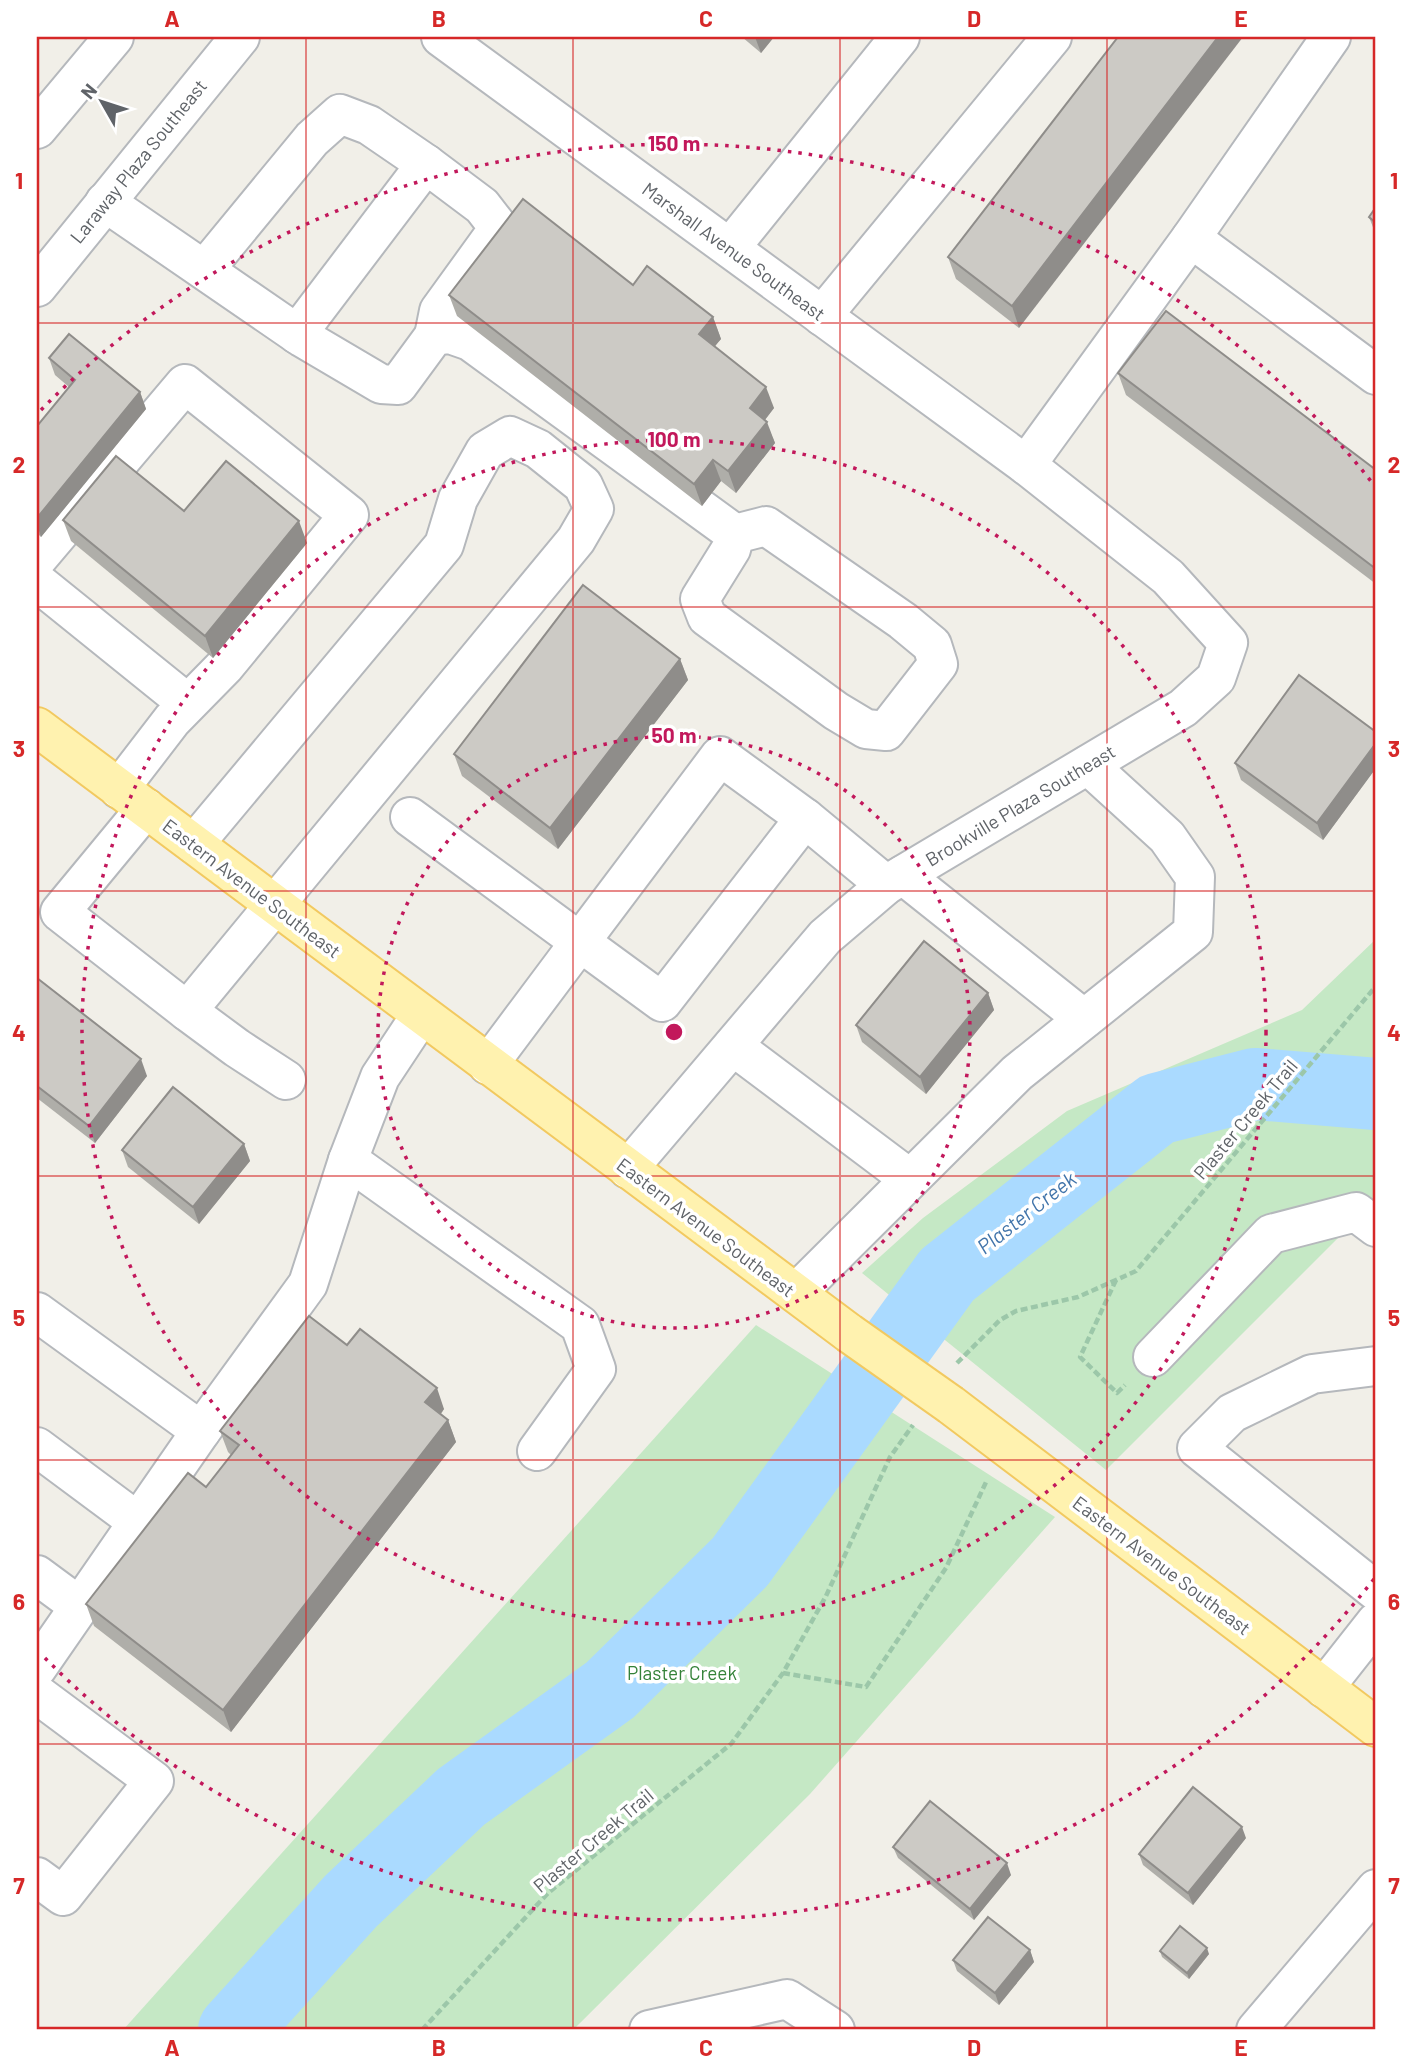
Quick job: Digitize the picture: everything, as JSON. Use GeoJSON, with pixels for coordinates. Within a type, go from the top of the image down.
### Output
{"type":"FeatureCollection","features":[{"type":"Feature","properties":{"kind":"main road","name":"Eastern Avenue Southeast"},"geometry":{"type":"LineString","coordinates":[[37,727],[849,1333],[1004,1444],[1376,1727]]}},
{"type":"Feature","properties":{"kind":"street"},"geometry":{"type":"LineString","coordinates":[[37,129],[114,37]]}},
{"type":"Feature","properties":{"kind":"street","name":"Laraway Plaza Southeast"},"geometry":{"type":"LineString","coordinates":[[37,287],[240,37]]}},
{"type":"Feature","properties":{"kind":"street","name":"Marshall Avenue Southeast"},"geometry":{"type":"LineString","coordinates":[[441,37],[1026,465]]}},
{"type":"Feature","properties":{"kind":"street"},"geometry":{"type":"LineString","coordinates":[[730,248],[900,37]]}},
{"type":"Feature","properties":{"kind":"street"},"geometry":{"type":"LineString","coordinates":[[822,316],[1052,37]]}},
{"type":"Feature","properties":{"kind":"street"},"geometry":{"type":"LineString","coordinates":[[1026,465],[1191,238],[1331,37]]}},
{"type":"Feature","properties":{"kind":"street"},"geometry":{"type":"LineString","coordinates":[[105,202],[297,334],[381,384],[398,386],[434,336],[439,311],[499,228],[482,206],[426,164],[369,125],[340,114],[312,139],[205,269]]}},
{"type":"Feature","properties":{"kind":"street"},"geometry":{"type":"LineString","coordinates":[[297,334],[426,164]]}},
{"type":"Feature","properties":{"kind":"street"},"geometry":{"type":"LineString","coordinates":[[1191,238],[1376,375]]}},
{"type":"Feature","properties":{"kind":"street"},"geometry":{"type":"LineString","coordinates":[[434,336],[450,334],[470,341],[735,534]]}},
{"type":"Feature","properties":{"kind":"street"},"geometry":{"type":"LineString","coordinates":[[37,559],[185,384],[349,515],[225,666],[187,703],[132,798],[48,902],[187,1011],[286,1080]]}},
{"type":"Feature","properties":{"kind":"street"},"geometry":{"type":"LineString","coordinates":[[187,1011],[576,540],[594,509],[583,485],[538,449],[510,436],[485,451],[458,499],[444,545],[194,844]]}},
{"type":"Feature","properties":{"kind":"street","name":"Brookville Plaza Southeast"},"geometry":{"type":"LineString","coordinates":[[628,1169],[825,937],[894,880],[1183,708],[1216,678],[1228,643],[1168,577],[1026,465]]}},
{"type":"Feature","properties":{"kind":"street"},"geometry":{"type":"LineString","coordinates":[[765,526],[853,584],[932,645],[938,664],[887,731],[866,729],[846,717],[707,617],[700,598],[731,549],[735,534],[765,526]]}},
{"type":"Feature","properties":{"kind":"street"},"geometry":{"type":"LineString","coordinates":[[37,582],[187,703]]}},
{"type":"Feature","properties":{"kind":"street"},"geometry":{"type":"LineString","coordinates":[[488,1065],[720,756],[1084,1019]]}},
{"type":"Feature","properties":{"kind":"street"},"geometry":{"type":"LineString","coordinates":[[796,1293],[1017,1073],[1193,932],[1195,877],[1167,837],[1088,765]]}},
{"type":"Feature","properties":{"kind":"street"},"geometry":{"type":"LineString","coordinates":[[410,817],[662,1002],[805,818]]}},
{"type":"Feature","properties":{"kind":"street"},"geometry":{"type":"LineString","coordinates":[[37,1668],[201,1431],[308,1284],[348,1160],[380,1077],[421,1014]]}},
{"type":"Feature","properties":{"kind":"street"},"geometry":{"type":"LineString","coordinates":[[733,1046],[911,1179]]}},
{"type":"Feature","properties":{"kind":"street"},"geometry":{"type":"LineString","coordinates":[[348,1160],[580,1325],[596,1369],[537,1451]]}},
{"type":"Feature","properties":{"kind":"street"},"geometry":{"type":"LineString","coordinates":[[1153,1357],[1271,1234],[1356,1212],[1376,1227]]}},
{"type":"Feature","properties":{"kind":"street"},"geometry":{"type":"LineString","coordinates":[[37,1311],[201,1431]]}},
{"type":"Feature","properties":{"kind":"street"},"geometry":{"type":"LineString","coordinates":[[1376,1366],[1312,1374],[1232,1413],[1197,1448],[1376,1591]]}},
{"type":"Feature","properties":{"kind":"street"},"geometry":{"type":"LineString","coordinates":[[37,1447],[138,1522]]}},
{"type":"Feature","properties":{"kind":"street"},"geometry":{"type":"LineString","coordinates":[[37,1575],[79,1606]]}},
{"type":"Feature","properties":{"kind":"street"},"geometry":{"type":"LineString","coordinates":[[1324,1688],[1376,1622]]}},
{"type":"Feature","properties":{"kind":"street"},"geometry":{"type":"LineString","coordinates":[[37,1694],[154,1781],[63,1896],[37,1877]]}},
{"type":"Feature","properties":{"kind":"street"},"geometry":{"type":"LineString","coordinates":[[1256,2030],[1376,1889]]}},
{"type":"Feature","properties":{"kind":"street"},"geometry":{"type":"LineString","coordinates":[[649,2030],[787,1999],[835,2030]]}},
{"type":"Feature","properties":{"kind":"path","name":"Plaster Creek Trail"},"geometry":{"type":"LineString","coordinates":[[1136,1271],[1374,987]]}},
{"type":"Feature","properties":{"kind":"path"},"geometry":{"type":"LineString","coordinates":[[1116,1280],[1080,1357],[1116,1394],[1153,1357]]}},
{"type":"Feature","properties":{"kind":"path"},"geometry":{"type":"LineString","coordinates":[[783,1673],[866,1687],[946,1568],[1004,1444]]}},
{"type":"Feature","properties":{"kind":"path","name":"Plaster Creek Trail"},"geometry":{"type":"LineString","coordinates":[[422,2030],[548,1893],[732,1744],[783,1673],[826,1595]]}},
{"type":"Feature","properties":{"kind":"green space","name":"Plaster Creek"},"geometry":{"type":"Polygon","coordinates":[[[1376,939],[1376,1200],[1106,1470],[862,1273],[923,1218],[1067,1111],[1302,1010],[1376,939]]]}},
{"type":"Feature","properties":{"kind":"green space","name":"Plaster Creek"},"geometry":{"type":"Polygon","coordinates":[[[756,1325],[1055,1517],[810,1794],[573,2030],[123,2030],[756,1325]]]}},
{"type":"Feature","properties":{"kind":"building"},"geometry":{"type":"Polygon","coordinates":[[[1118,37],[1218,37],[1012,306],[948,257],[1118,37]]]}},
{"type":"Feature","properties":{"kind":"building"},"geometry":{"type":"Polygon","coordinates":[[[523,199],[633,285],[647,266],[713,317],[699,334],[766,387],[750,408],[767,422],[728,471],[713,460],[694,484],[449,295],[523,199]]]}},
{"type":"Feature","properties":{"kind":"building"},"geometry":{"type":"Polygon","coordinates":[[[1376,207],[1376,223],[1369,217],[1376,207]]]}},
{"type":"Feature","properties":{"kind":"building"},"geometry":{"type":"Polygon","coordinates":[[[1166,311],[1376,470],[1376,569],[1118,373],[1166,311]]]}},
{"type":"Feature","properties":{"kind":"building"},"geometry":{"type":"Polygon","coordinates":[[[69,334],[140,392],[37,518],[37,426],[75,380],[49,358],[69,334]]]}},
{"type":"Feature","properties":{"kind":"building"},"geometry":{"type":"Polygon","coordinates":[[[116,456],[184,511],[226,461],[299,521],[205,636],[63,520],[116,456]]]}},
{"type":"Feature","properties":{"kind":"building"},"geometry":{"type":"Polygon","coordinates":[[[583,585],[680,659],[550,828],[454,754],[583,585]]]}},
{"type":"Feature","properties":{"kind":"building"},"geometry":{"type":"Polygon","coordinates":[[[1299,675],[1376,732],[1376,743],[1317,823],[1235,763],[1299,675]]]}},
{"type":"Feature","properties":{"kind":"building"},"geometry":{"type":"Polygon","coordinates":[[[924,941],[988,993],[920,1077],[856,1025],[924,941]]]}},
{"type":"Feature","properties":{"kind":"building"},"geometry":{"type":"Polygon","coordinates":[[[37,978],[141,1059],[89,1126],[37,1086],[37,978]]]}},
{"type":"Feature","properties":{"kind":"building"},"geometry":{"type":"Polygon","coordinates":[[[173,1087],[244,1144],[193,1207],[122,1150],[173,1087]]]}},
{"type":"Feature","properties":{"kind":"building"},"geometry":{"type":"Polygon","coordinates":[[[309,1316],[347,1345],[360,1329],[437,1388],[425,1402],[448,1420],[223,1710],[86,1604],[188,1473],[206,1487],[239,1445],[220,1431],[309,1316]]]}},
{"type":"Feature","properties":{"kind":"building"},"geometry":{"type":"Polygon","coordinates":[[[1193,1787],[1242,1827],[1188,1893],[1139,1854],[1193,1787]]]}},
{"type":"Feature","properties":{"kind":"building"},"geometry":{"type":"Polygon","coordinates":[[[930,1801],[1007,1863],[970,1909],[893,1847],[930,1801]]]}},
{"type":"Feature","properties":{"kind":"building"},"geometry":{"type":"Polygon","coordinates":[[[988,1917],[1030,1950],[995,1993],[953,1960],[988,1917]]]}},
{"type":"Feature","properties":{"kind":"building"},"geometry":{"type":"Polygon","coordinates":[[[1180,1926],[1207,1948],[1187,1973],[1160,1951],[1180,1926]]]}},
{"type":"Feature","properties":{"kind":"waterway","name":"Plaster Creek"},"geometry":{"type":"LineString","coordinates":[[234,2030],[351,1901],[461,1797],[610,1690],[740,1562],[947,1275],[1157,1109],[1255,1084],[1376,1094]]}}]}
